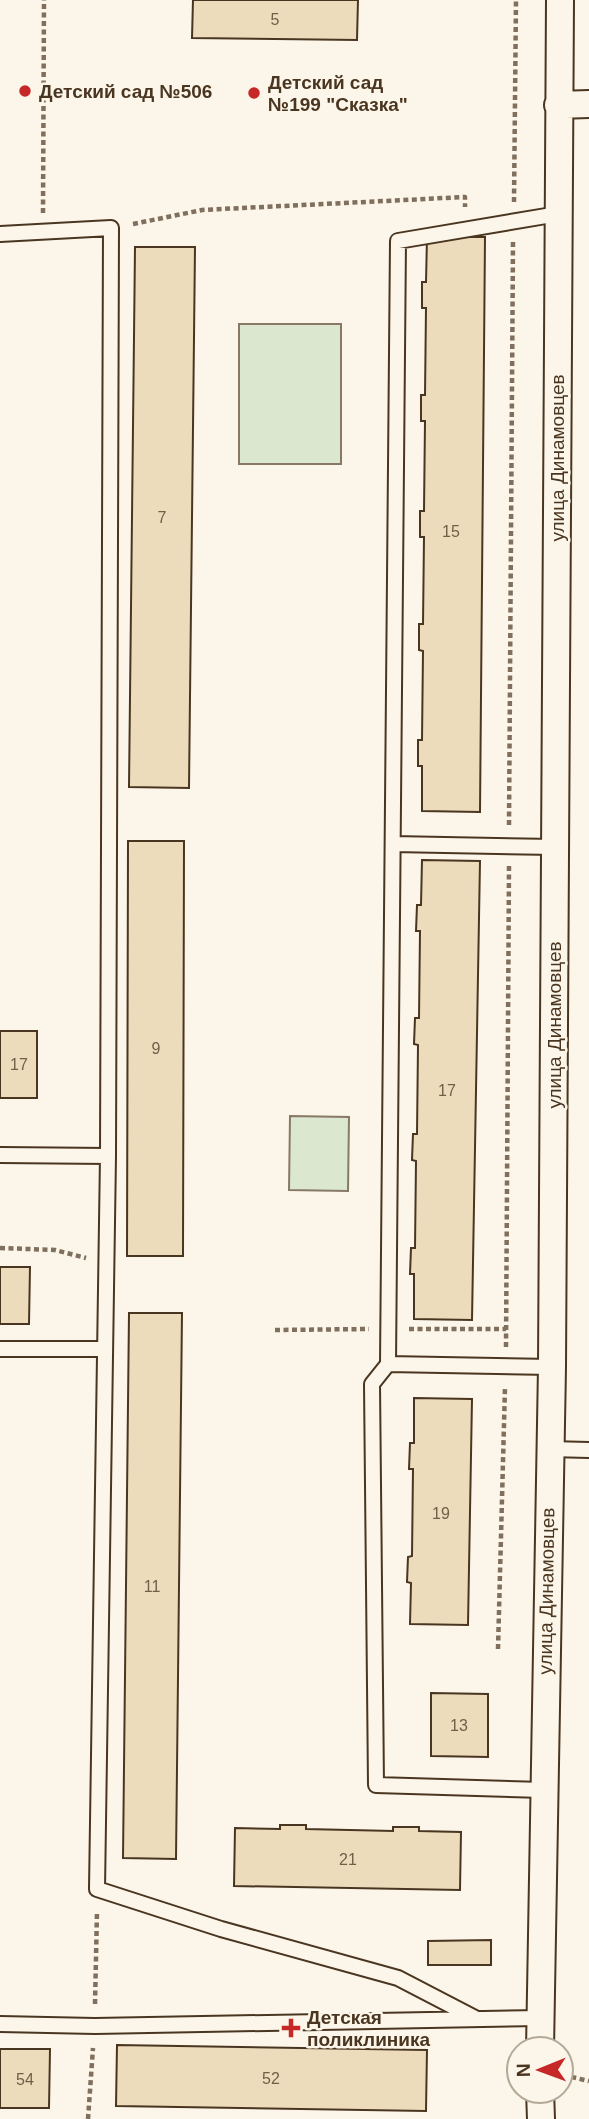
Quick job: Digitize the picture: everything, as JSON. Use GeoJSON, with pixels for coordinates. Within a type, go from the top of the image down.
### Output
{"type":"FeatureCollection","features":[{"type":"Feature","properties":{"kind":"street","name":"улица Динамовцев"},"geometry":{"type":"LineString","coordinates":[[540,2035],[552,1367],[560,0]]}},
{"type":"Feature","properties":{"kind":"street"},"geometry":{"type":"LineString","coordinates":[[558,105],[589,104]]}},
{"type":"Feature","properties":{"kind":"lane"},"geometry":{"type":"LineString","coordinates":[[543,1790],[376,1785],[372,1384],[388,1364],[398,241],[558,214]]}},
{"type":"Feature","properties":{"kind":"lane"},"geometry":{"type":"LineString","coordinates":[[0,234],[111,229],[108,1156],[103,1349],[97,1889],[221,1929],[398,1978],[475,2018]]}},
{"type":"Feature","properties":{"kind":"lane"},"geometry":{"type":"LineString","coordinates":[[393,844],[555,847]]}},
{"type":"Feature","properties":{"kind":"lane"},"geometry":{"type":"LineString","coordinates":[[0,1155],[108,1156]]}},
{"type":"Feature","properties":{"kind":"lane"},"geometry":{"type":"LineString","coordinates":[[0,1349],[103,1349]]}},
{"type":"Feature","properties":{"kind":"lane"},"geometry":{"type":"LineString","coordinates":[[388,1364],[552,1367]]}},
{"type":"Feature","properties":{"kind":"lane"},"geometry":{"type":"LineString","coordinates":[[549,1449],[589,1450]]}},
{"type":"Feature","properties":{"kind":"lane"},"geometry":{"type":"LineString","coordinates":[[0,2024],[540,2018]]}},
{"type":"Feature","properties":{"kind":"path"},"geometry":{"type":"LineString","coordinates":[[43,231],[44,0]]}},
{"type":"Feature","properties":{"kind":"path"},"geometry":{"type":"LineString","coordinates":[[111,229],[202,210],[465,197],[466,229]]}},
{"type":"Feature","properties":{"kind":"path"},"geometry":{"type":"LineString","coordinates":[[0,1248],[55,1250],[105,1263]]}},
{"type":"Feature","properties":{"kind":"green space"},"geometry":{"type":"Polygon","coordinates":[[[239,324],[341,324],[341,464],[239,464],[239,324]]]}},
{"type":"Feature","properties":{"kind":"green space"},"geometry":{"type":"Polygon","coordinates":[[[290,1116],[349,1117],[348,1191],[289,1190],[290,1116]]]}},
{"type":"Feature","properties":{"kind":"building"},"geometry":{"type":"Polygon","coordinates":[[[193,0],[358,0],[357,40],[192,38],[193,0]]]}},
{"type":"Feature","properties":{"kind":"building"},"geometry":{"type":"Polygon","coordinates":[[[427,237],[485,237],[480,812],[422,811],[422,766],[418,766],[418,740],[422,740],[423,651],[419,650],[419,624],[423,624],[424,537],[420,537],[420,511],[424,511],[425,421],[421,421],[421,395],[425,395],[426,308],[422,308],[422,282],[426,282],[427,237]]]}},
{"type":"Feature","properties":{"kind":"building"},"geometry":{"type":"Polygon","coordinates":[[[135,247],[195,247],[189,788],[129,787],[135,247]]]}},
{"type":"Feature","properties":{"kind":"building"},"geometry":{"type":"Polygon","coordinates":[[[128,841],[184,841],[183,1256],[127,1256],[128,841]]]}},
{"type":"Feature","properties":{"kind":"building"},"geometry":{"type":"Polygon","coordinates":[[[422,860],[480,861],[472,1320],[414,1319],[414,1274],[410,1274],[411,1248],[415,1248],[416,1161],[412,1160],[413,1134],[417,1134],[418,1045],[414,1044],[415,1018],[419,1018],[420,931],[416,931],[417,905],[421,905],[422,860]]]}},
{"type":"Feature","properties":{"kind":"building"},"geometry":{"type":"Polygon","coordinates":[[[0,1031],[37,1031],[37,1098],[0,1098],[0,1031]]]}},
{"type":"Feature","properties":{"kind":"building"},"geometry":{"type":"Polygon","coordinates":[[[0,1267],[30,1267],[29,1324],[0,1324],[0,1267]]]}},
{"type":"Feature","properties":{"kind":"building"},"geometry":{"type":"Polygon","coordinates":[[[129,1313],[182,1313],[176,1859],[123,1858],[129,1313]]]}},
{"type":"Feature","properties":{"kind":"building"},"geometry":{"type":"Polygon","coordinates":[[[414,1398],[472,1399],[468,1625],[410,1624],[411,1583],[407,1582],[408,1557],[412,1556],[413,1469],[409,1469],[410,1443],[414,1443],[414,1398]]]}},
{"type":"Feature","properties":{"kind":"building"},"geometry":{"type":"Polygon","coordinates":[[[431,1693],[488,1694],[488,1757],[431,1756],[431,1693]]]}},
{"type":"Feature","properties":{"kind":"building"},"geometry":{"type":"Polygon","coordinates":[[[280,1825],[306,1825],[306,1829],[393,1831],[393,1827],[419,1827],[419,1831],[461,1832],[460,1890],[234,1886],[235,1828],[280,1829],[280,1825]]]}},
{"type":"Feature","properties":{"kind":"building"},"geometry":{"type":"Polygon","coordinates":[[[491,1940],[491,1965],[428,1965],[428,1941],[491,1940]]]}},
{"type":"Feature","properties":{"kind":"building"},"geometry":{"type":"Polygon","coordinates":[[[117,2045],[427,2050],[426,2111],[116,2106],[117,2045]]]}},
{"type":"Feature","properties":{"kind":"building"},"geometry":{"type":"Polygon","coordinates":[[[0,2049],[50,2049],[49,2108],[0,2108],[0,2049]]]}},
{"type":"Feature","properties":{"kind":"place","name":"Детский сад №506"},"geometry":{"type":"Point","coordinates":[25,91]}},
{"type":"Feature","properties":{"kind":"place","name":"Детский сад №199 \"Сказка\""},"geometry":{"type":"Point","coordinates":[254,93]}},
{"type":"Feature","properties":{"kind":"place","name":"Детская поликлиника"},"geometry":{"type":"Point","coordinates":[291,2028]}}]}
